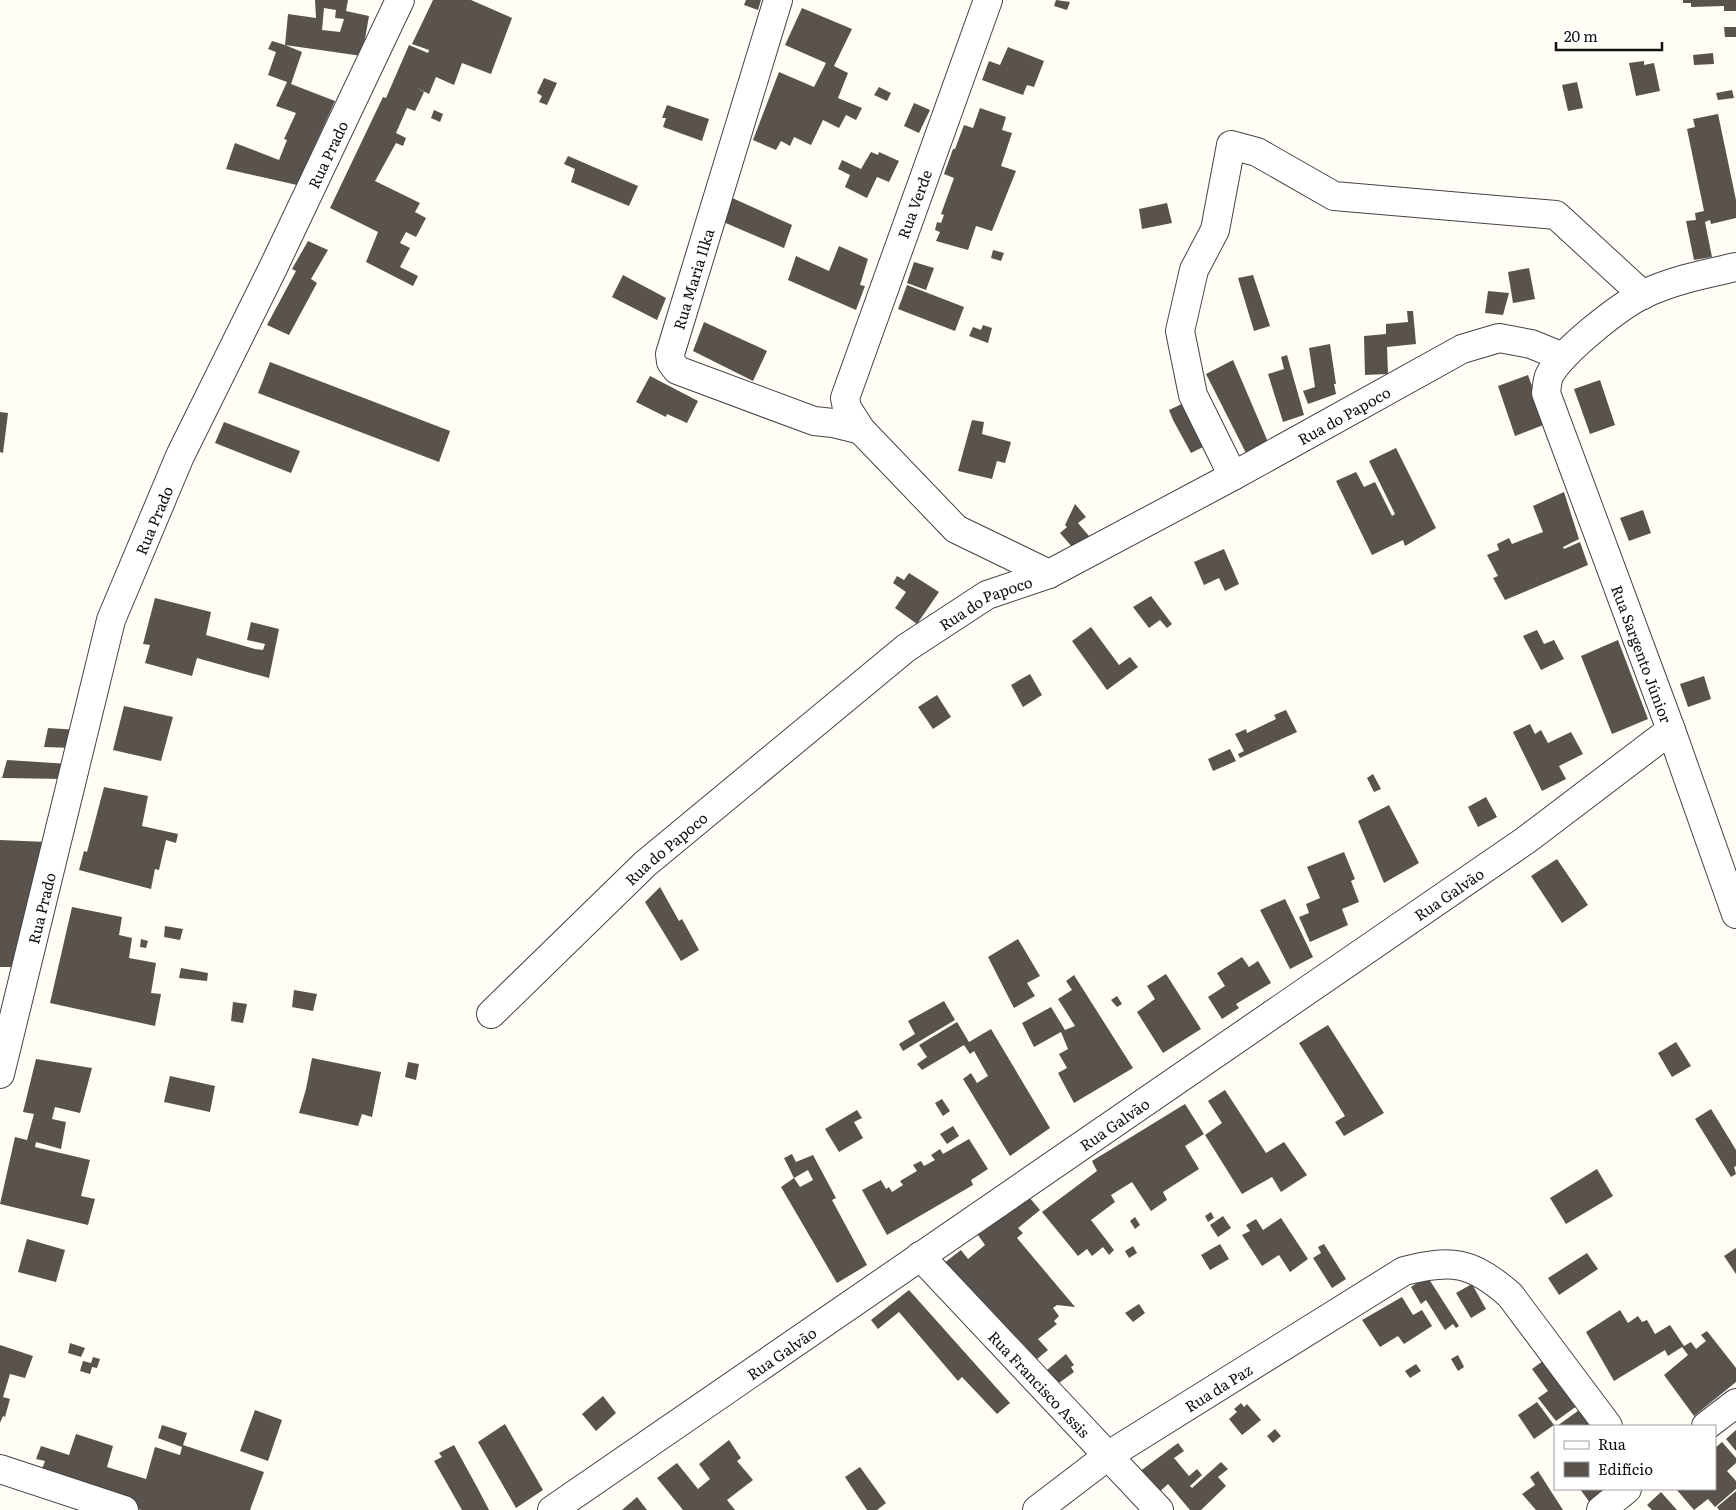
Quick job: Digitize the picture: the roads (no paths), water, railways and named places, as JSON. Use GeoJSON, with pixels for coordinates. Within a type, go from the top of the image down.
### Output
{"type":"FeatureCollection","features":[{"type":"Feature","properties":{"kind":"street","name":"Rua Prado"},"geometry":{"type":"LineString","coordinates":[[0,1074],[111,620],[180,456],[273,268],[400,0]]}},
{"type":"Feature","properties":{"kind":"street","name":"Rua Maria Ilka"},"geometry":{"type":"LineString","coordinates":[[778,0],[670,354],[671,362],[677,370],[814,421],[833,422],[854,419]]}},
{"type":"Feature","properties":{"kind":"street","name":"Rua Verde"},"geometry":{"type":"LineString","coordinates":[[854,419],[845,398],[847,390],[988,0]]}},
{"type":"Feature","properties":{"kind":"street"},"geometry":{"type":"LineString","coordinates":[[1233,476],[1193,395],[1180,331],[1194,270],[1215,230],[1231,145],[1257,152],[1334,196],[1556,215],[1643,295]]}},
{"type":"Feature","properties":{"kind":"street"},"geometry":{"type":"LineString","coordinates":[[1563,357],[1602,324],[1643,295],[1692,276],[1736,268]]}},
{"type":"Feature","properties":{"kind":"street","name":"Rua do Papoco"},"geometry":{"type":"LineString","coordinates":[[491,1014],[645,864],[906,648],[987,595],[1049,574],[1233,476],[1462,349],[1499,338],[1531,344],[1563,357]]}},
{"type":"Feature","properties":{"kind":"street","name":"Rua Sargento Júnior"},"geometry":{"type":"LineString","coordinates":[[1563,357],[1548,375],[1546,393],[1671,730],[1736,914]]}},
{"type":"Feature","properties":{"kind":"street"},"geometry":{"type":"LineString","coordinates":[[854,419],[956,529],[1049,574]]}},
{"type":"Feature","properties":{"kind":"street","name":"Rua Galvão"},"geometry":{"type":"LineString","coordinates":[[552,1510],[1526,840],[1671,730]]}},
{"type":"Feature","properties":{"kind":"street","name":"Rua Francisco Assis"},"geometry":{"type":"LineString","coordinates":[[920,1256],[1159,1510]]}},
{"type":"Feature","properties":{"kind":"street","name":"Rua da Paz"},"geometry":{"type":"LineString","coordinates":[[1038,1510],[1109,1455],[1404,1270],[1434,1263],[1454,1263],[1490,1278],[1510,1295],[1607,1425]]}},
{"type":"Feature","properties":{"kind":"street"},"geometry":{"type":"LineString","coordinates":[[1707,1425],[1736,1403]]}},
{"type":"Feature","properties":{"kind":"street"},"geometry":{"type":"LineString","coordinates":[[0,1469],[124,1510]]}},
{"type":"Feature","properties":{"kind":"street"},"geometry":{"type":"LineString","coordinates":[[1601,1510],[1626,1490]]}}]}
